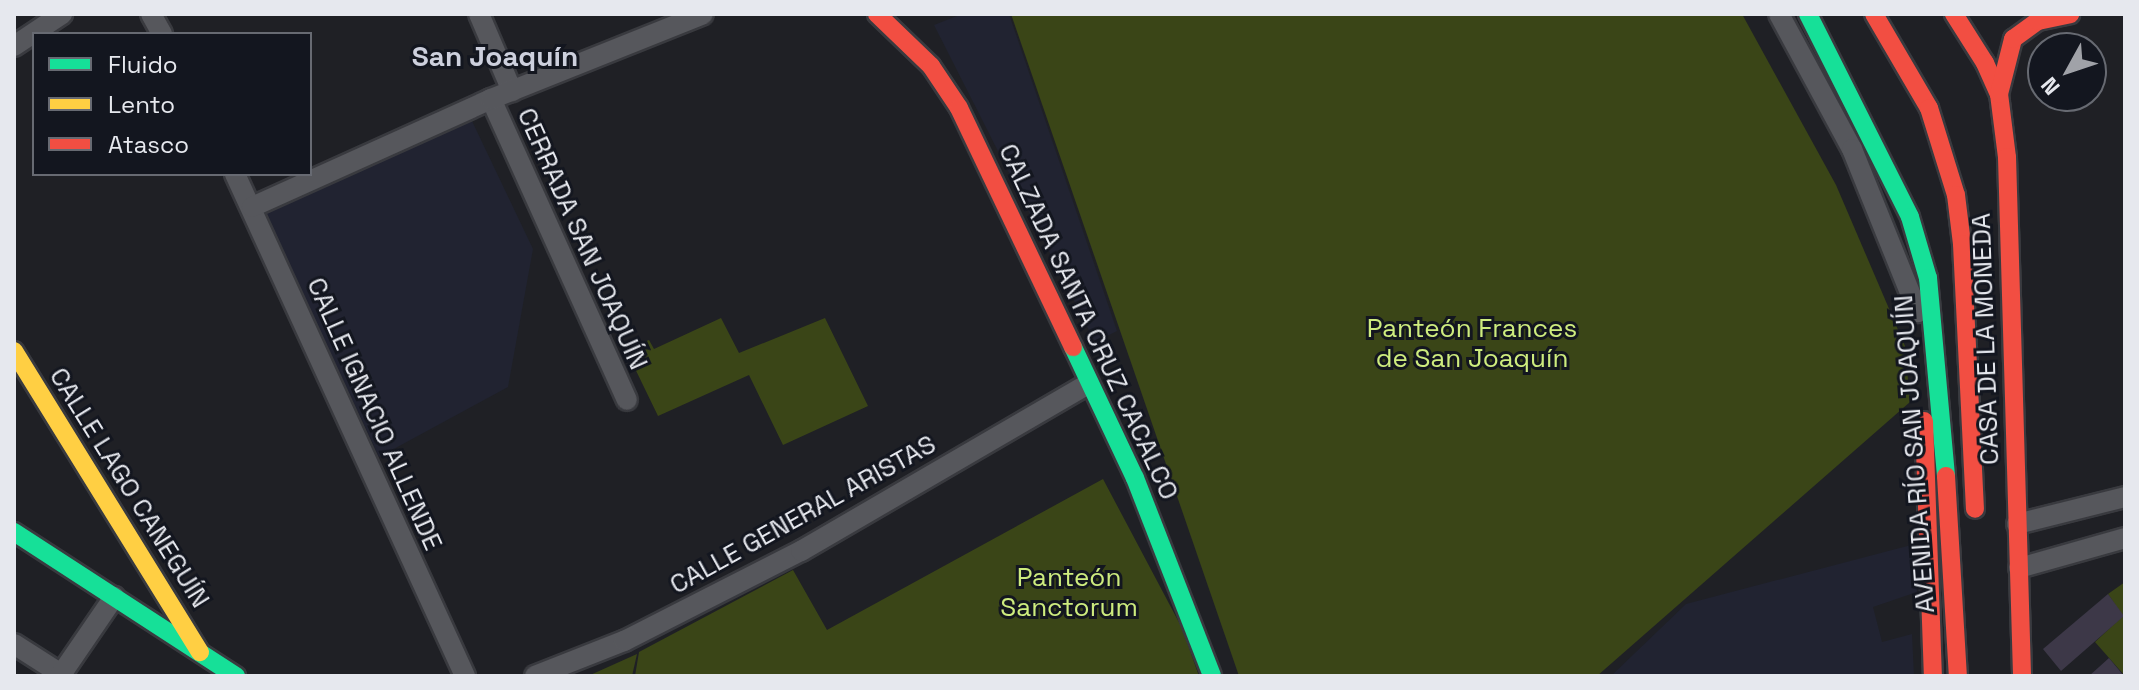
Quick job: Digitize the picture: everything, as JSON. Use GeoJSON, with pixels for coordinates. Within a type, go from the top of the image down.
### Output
{"type":"FeatureCollection","features":[{"type":"Feature","properties":{"kind":"main road","name":"CALZADA SANTA CRUZ CACALCO"},"geometry":{"type":"LineString","coordinates":[[877,14],[931,66],[959,108],[1155,525],[1212,676]]}},
{"type":"Feature","properties":{"kind":"main road","name":"AVENIDA RÍO SAN JOAQUÍN"},"geometry":{"type":"LineString","coordinates":[[1808,14],[1862,113],[1910,217],[1934,310],[1958,676]]}},
{"type":"Feature","properties":{"kind":"main road"},"geometry":{"type":"LineString","coordinates":[[1874,14],[1929,108],[1956,195],[1962,244],[1975,522]]}},
{"type":"Feature","properties":{"kind":"main road","name":"CASA DE LA MONEDA"},"geometry":{"type":"LineString","coordinates":[[1954,14],[1965,23],[1999,94],[2007,157],[2022,676]]}},
{"type":"Feature","properties":{"kind":"main road"},"geometry":{"type":"LineString","coordinates":[[1999,94],[2013,39],[2038,21],[2070,14]]}},
{"type":"Feature","properties":{"kind":"main road"},"geometry":{"type":"LineString","coordinates":[[1910,217],[1918,312],[1933,676]]}},
{"type":"Feature","properties":{"kind":"main road","name":"CALLE LAGO CANEGUÍN"},"geometry":{"type":"LineString","coordinates":[[14,351],[200,652]]}},
{"type":"Feature","properties":{"kind":"main road"},"geometry":{"type":"LineString","coordinates":[[14,532],[236,676]]}},
{"type":"Feature","properties":{"kind":"street"},"geometry":{"type":"LineString","coordinates":[[35,32],[62,14]]}},
{"type":"Feature","properties":{"kind":"street"},"geometry":{"type":"LineString","coordinates":[[151,14],[161,32]]}},
{"type":"Feature","properties":{"kind":"street"},"geometry":{"type":"LineString","coordinates":[[479,14],[512,91]]}},
{"type":"Feature","properties":{"kind":"street"},"geometry":{"type":"LineString","coordinates":[[252,207],[491,99],[703,14]]}},
{"type":"Feature","properties":{"kind":"street"},"geometry":{"type":"LineString","coordinates":[[1779,14],[1852,149],[1918,312]]}},
{"type":"Feature","properties":{"kind":"street"},"geometry":{"type":"LineString","coordinates":[[14,46],[32,34]]}},
{"type":"Feature","properties":{"kind":"street","name":"CERRADA SAN JOAQUÍN"},"geometry":{"type":"LineString","coordinates":[[491,99],[627,400]]}},
{"type":"Feature","properties":{"kind":"street","name":"CALLE IGNACIO ALLENDE"},"geometry":{"type":"LineString","coordinates":[[236,176],[465,676]]}},
{"type":"Feature","properties":{"kind":"street","name":"CALLE GENERAL ARISTAS"},"geometry":{"type":"LineString","coordinates":[[535,676],[624,641],[801,551],[1088,384]]}},
{"type":"Feature","properties":{"kind":"street"},"geometry":{"type":"LineString","coordinates":[[2017,524],[2125,497]]}},
{"type":"Feature","properties":{"kind":"street"},"geometry":{"type":"LineString","coordinates":[[2019,568],[2125,538]]}},
{"type":"Feature","properties":{"kind":"street"},"geometry":{"type":"LineString","coordinates":[[14,644],[62,675],[114,597]]}},
{"type":"Feature","properties":{"kind":"shaded area"},"geometry":{"type":"Polygon","coordinates":[[[962,14],[1009,14],[1117,331],[1095,342],[934,25],[962,14]]]}},
{"type":"Feature","properties":{"kind":"shaded area"},"geometry":{"type":"Polygon","coordinates":[[[472,121],[533,249],[508,387],[379,457],[262,207],[472,121]]]}},
{"type":"Feature","properties":{"kind":"shaded area"},"geometry":{"type":"Polygon","coordinates":[[[1915,544],[1917,592],[1873,607],[1882,642],[1912,634],[1914,676],[1611,676],[1686,604],[1915,544]]]}},
{"type":"Feature","properties":{"kind":"green space","name":"Panteón Frances de San Joaquín"},"geometry":{"type":"Polygon","coordinates":[[[1011,14],[1742,14],[1836,185],[1905,346],[1910,402],[1597,676],[1239,676],[1011,14]]]}},
{"type":"Feature","properties":{"kind":"green space"},"geometry":{"type":"Polygon","coordinates":[[[721,318],[739,353],[825,318],[868,406],[783,445],[749,375],[658,416],[626,350],[649,340],[654,349],[721,318]]]}},
{"type":"Feature","properties":{"kind":"green space","name":"Panteón Sanctorum"},"geometry":{"type":"Polygon","coordinates":[[[1103,479],[1182,628],[1199,676],[635,676],[639,652],[793,570],[827,630],[1103,479]]]}},
{"type":"Feature","properties":{"kind":"green space"},"geometry":{"type":"Polygon","coordinates":[[[2125,582],[2125,676],[2095,642],[2123,616],[2108,594],[2125,582]]]}},
{"type":"Feature","properties":{"kind":"green space"},"geometry":{"type":"Polygon","coordinates":[[[637,654],[632,676],[588,676],[637,654]]]}},
{"type":"Feature","properties":{"kind":"building"},"geometry":{"type":"Polygon","coordinates":[[[2108,594],[2124,616],[2061,671],[2043,649],[2108,594]]]}},
{"type":"Feature","properties":{"kind":"building"},"geometry":{"type":"Polygon","coordinates":[[[2109,658],[2124,676],[2089,676],[2109,658]]]}},
{"type":"Feature","properties":{"kind":"traffic: fast"},"geometry":{"type":"LineString","coordinates":[[1808,14],[1910,217],[1928,278],[1946,476]]}},
{"type":"Feature","properties":{"kind":"traffic: fast"},"geometry":{"type":"LineString","coordinates":[[1073,347],[1135,478],[1212,676]]}},
{"type":"Feature","properties":{"kind":"traffic: fast"},"geometry":{"type":"LineString","coordinates":[[14,532],[236,676]]}},
{"type":"Feature","properties":{"kind":"traffic: slow"},"geometry":{"type":"LineString","coordinates":[[14,351],[200,652]]}},
{"type":"Feature","properties":{"kind":"traffic: jam"},"geometry":{"type":"LineString","coordinates":[[877,14],[931,66],[959,108],[1073,347]]}},
{"type":"Feature","properties":{"kind":"traffic: jam"},"geometry":{"type":"LineString","coordinates":[[1874,14],[1929,108],[1956,195],[1962,244],[1975,509]]}},
{"type":"Feature","properties":{"kind":"traffic: jam"},"geometry":{"type":"LineString","coordinates":[[1954,14],[1985,63],[1999,94],[2007,157],[2022,676]]}},
{"type":"Feature","properties":{"kind":"traffic: jam"},"geometry":{"type":"LineString","coordinates":[[1999,94],[2013,39],[2038,21],[2070,14]]}},
{"type":"Feature","properties":{"kind":"traffic: jam"},"geometry":{"type":"LineString","coordinates":[[1924,421],[1933,676]]}},
{"type":"Feature","properties":{"kind":"traffic: jam"},"geometry":{"type":"LineString","coordinates":[[1946,476],[1958,676]]}},
{"type":"Feature","properties":{"kind":"district","name":"San Joaquín"},"geometry":{"type":"Point","coordinates":[495,56]}}]}
